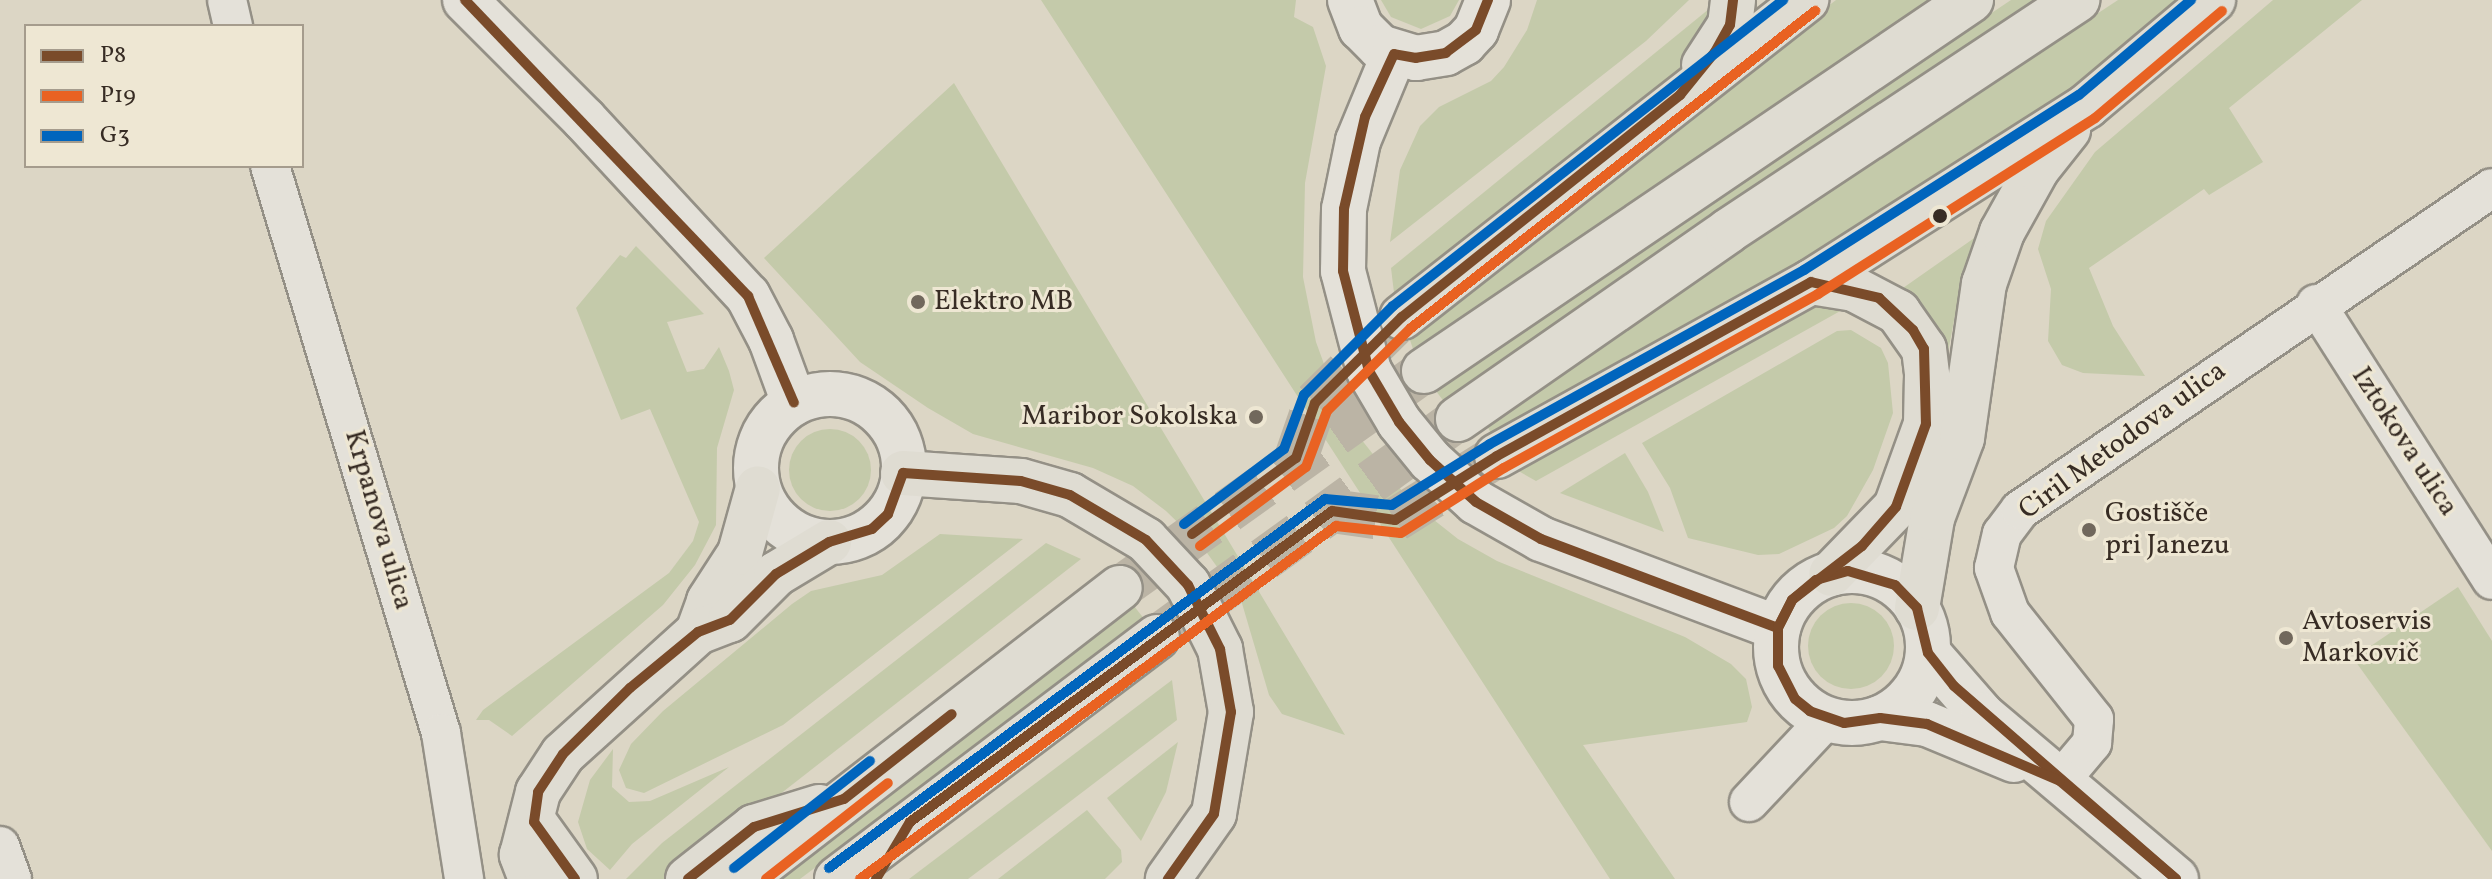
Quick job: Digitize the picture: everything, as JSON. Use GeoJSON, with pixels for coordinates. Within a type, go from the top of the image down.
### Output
{"type":"FeatureCollection","features":[{"type":"Feature","properties":{"kind":"main road"},"geometry":{"type":"LineString","coordinates":[[1680,95],[1715,52],[1730,25],[1733,0]]}},
{"type":"Feature","properties":{"kind":"main road"},"geometry":{"type":"LineString","coordinates":[[1402,317],[1680,95],[1806,0]]}},
{"type":"Feature","properties":{"kind":"main road"},"geometry":{"type":"LineString","coordinates":[[1424,371],[1971,0]]}},
{"type":"Feature","properties":{"kind":"main road"},"geometry":{"type":"LineString","coordinates":[[1458,419],[1728,231],[2077,0]]}},
{"type":"Feature","properties":{"kind":"main road"},"geometry":{"type":"LineString","coordinates":[[1497,456],[1811,282],[2087,106],[2213,0]]}},
{"type":"Feature","properties":{"kind":"main road"},"geometry":{"type":"LineString","coordinates":[[1917,608],[1932,518],[1962,438],[1984,284],[2002,232],[2037,169],[2087,106]]}},
{"type":"Feature","properties":{"kind":"main road"},"geometry":{"type":"LineString","coordinates":[[1811,282],[1854,289],[1898,312],[1924,349],[1927,375],[1926,424],[1896,507],[1831,574]]}},
{"type":"Feature","properties":{"kind":"main road"},"geometry":{"type":"LineString","coordinates":[[903,473],[1021,481],[1070,495],[1146,540],[1188,585],[1220,649],[1231,712],[1214,814],[1168,879]]}},
{"type":"Feature","properties":{"kind":"main road"},"geometry":{"type":"LineString","coordinates":[[698,632],[709,601],[740,553],[758,488]]}},
{"type":"Feature","properties":{"kind":"main road"},"geometry":{"type":"LineString","coordinates":[[531,879],[522,855],[534,822],[538,792],[563,754],[698,632],[730,620],[776,574],[829,542]]}},
{"type":"Feature","properties":{"kind":"main road"},"geometry":{"type":"LineString","coordinates":[[743,879],[1120,588]]}},
{"type":"Feature","properties":{"kind":"main road"},"geometry":{"type":"LineString","coordinates":[[837,879],[1157,637]]}},
{"type":"Feature","properties":{"kind":"main road"},"geometry":{"type":"LineString","coordinates":[[688,879],[754,827],[844,799]]}},
{"type":"Feature","properties":{"kind":"main road"},"geometry":{"type":"LineString","coordinates":[[534,822],[575,879]]}},
{"type":"Feature","properties":{"kind":"main road"},"geometry":{"type":"LineString","coordinates":[[876,879],[910,822]]}},
{"type":"Feature","properties":{"kind":"street"},"geometry":{"type":"LineString","coordinates":[[227,0],[233,24]]}},
{"type":"Feature","properties":{"kind":"street"},"geometry":{"type":"LineString","coordinates":[[465,0],[584,119],[748,296],[771,340],[794,403]]}},
{"type":"Feature","properties":{"kind":"street"},"geometry":{"type":"LineString","coordinates":[[1350,0],[1361,28],[1394,54],[1416,58],[1446,53],[1476,30],[1488,0]]}},
{"type":"Feature","properties":{"kind":"street"},"geometry":{"type":"LineString","coordinates":[[1394,54],[1358,141],[1344,209],[1343,271],[1369,371],[1399,422],[1430,460],[1476,502],[1541,539],[1778,628]]}},
{"type":"Feature","properties":{"kind":"street","name":"Krpanova ulica"},"geometry":{"type":"LineString","coordinates":[[271,168],[441,733],[464,879]]}},
{"type":"Feature","properties":{"kind":"street","name":"Ciril Metodova ulica"},"geometry":{"type":"LineString","coordinates":[[2060,781],[2092,743],[2094,719],[2010,613],[1994,568],[2002,534],[2020,510],[2316,304],[2492,188]]}},
{"type":"Feature","properties":{"kind":"street","name":"Iztokova ulica"},"geometry":{"type":"LineString","coordinates":[[2316,304],[2492,580]]}},
{"type":"Feature","properties":{"kind":"street"},"geometry":{"type":"LineString","coordinates":[[845,395],[876,410],[897,438],[903,473],[888,514],[851,539],[829,542],[787,529],[769,511],[758,488],[755,464],[761,439],[794,403],[810,396],[845,395]]}},
{"type":"Feature","properties":{"kind":"street"},"geometry":{"type":"LineString","coordinates":[[2060,781],[1927,724],[1880,718],[1844,723],[1827,719],[1795,699],[1785,683],[1777,656],[1778,628],[1803,589],[1831,574],[1880,576],[1917,608],[1928,653],[1982,715],[2176,879]]}},
{"type":"Feature","properties":{"kind":"street"},"geometry":{"type":"LineString","coordinates":[[1880,718],[1909,697],[1928,653]]}},
{"type":"Feature","properties":{"kind":"street"},"geometry":{"type":"LineString","coordinates":[[1749,802],[1827,719]]}},
{"type":"Feature","properties":{"kind":"street"},"geometry":{"type":"LineString","coordinates":[[0,846],[12,879]]}},
{"type":"Feature","properties":{"kind":"green space"},"geometry":{"type":"Polygon","coordinates":[[[1041,0],[1296,0],[1294,17],[1313,27],[1326,66],[1305,183],[1303,277],[1316,342],[1339,405],[1357,434],[1410,501],[1458,539],[1497,561],[1685,637],[1731,664],[1746,679],[1752,707],[1747,722],[1583,745],[1675,879],[1610,879],[1041,0]]]}},
{"type":"Feature","properties":{"kind":"green space"},"geometry":{"type":"Polygon","coordinates":[[[1381,0],[1459,0],[1450,16],[1421,29],[1391,17],[1381,0]]]}},
{"type":"Feature","properties":{"kind":"green space"},"geometry":{"type":"Polygon","coordinates":[[[1537,0],[1689,0],[1646,41],[1390,242],[1400,170],[1420,126],[1439,107],[1491,81],[1504,67],[1527,30],[1537,0]]]}},
{"type":"Feature","properties":{"kind":"green space"},"geometry":{"type":"Polygon","coordinates":[[[1720,0],[1687,63],[1395,301],[1391,268],[1720,0]]]}},
{"type":"Feature","properties":{"kind":"green space"},"geometry":{"type":"Polygon","coordinates":[[[1836,0],[1937,0],[1413,349],[1409,337],[1483,272],[1836,0]]]}},
{"type":"Feature","properties":{"kind":"green space"},"geometry":{"type":"Polygon","coordinates":[[[2011,0],[2036,0],[1644,261],[1445,403],[1433,387],[2011,0]]]}},
{"type":"Feature","properties":{"kind":"green space"},"geometry":{"type":"Polygon","coordinates":[[[2118,0],[2185,0],[2065,97],[1818,256],[1492,435],[1486,424],[1680,289],[2118,0]]]}},
{"type":"Feature","properties":{"kind":"green space"},"geometry":{"type":"Polygon","coordinates":[[[2273,0],[2362,0],[2229,108],[2263,162],[2209,195],[2204,189],[2089,268],[2113,326],[2145,376],[2083,373],[2062,365],[2048,341],[2051,289],[2038,249],[2046,221],[2095,152],[2273,0]]]}},
{"type":"Feature","properties":{"kind":"green space"},"geometry":{"type":"Polygon","coordinates":[[[954,83],[1345,735],[1282,714],[1269,695],[1241,600],[1202,546],[1166,511],[1133,486],[1093,468],[973,434],[928,408],[860,362],[764,258],[954,83]]]}},
{"type":"Feature","properties":{"kind":"green space"},"geometry":{"type":"Polygon","coordinates":[[[1980,234],[1960,289],[1948,352],[1931,318],[1903,288],[1980,234]]]}},
{"type":"Feature","properties":{"kind":"green space"},"geometry":{"type":"Polygon","coordinates":[[[636,246],[704,314],[667,322],[687,372],[704,369],[719,347],[729,371],[734,390],[717,448],[716,525],[695,565],[663,605],[512,736],[489,720],[476,720],[483,710],[669,573],[693,541],[699,522],[650,409],[621,420],[576,308],[620,255],[626,258],[636,246]]]}},
{"type":"Feature","properties":{"kind":"green space"},"geometry":{"type":"Polygon","coordinates":[[[1804,302],[1851,305],[1536,481],[1506,464],[1804,302]]]}},
{"type":"Feature","properties":{"kind":"green space"},"geometry":{"type":"Polygon","coordinates":[[[1851,330],[1881,348],[1888,363],[1893,413],[1873,470],[1847,516],[1834,528],[1779,554],[1758,555],[1688,538],[1670,488],[1642,443],[1837,331],[1851,330]]]}},
{"type":"Feature","properties":{"kind":"green space"},"geometry":{"type":"Polygon","coordinates":[[[830,429],[846,432],[859,441],[868,454],[871,470],[868,486],[859,499],[846,508],[830,511],[814,508],[801,499],[792,486],[789,470],[792,454],[801,441],[814,432],[830,429]]]}},
{"type":"Feature","properties":{"kind":"green space"},"geometry":{"type":"Polygon","coordinates":[[[1625,453],[1648,492],[1664,532],[1560,493],[1625,453]]]}},
{"type":"Feature","properties":{"kind":"green space"},"geometry":{"type":"Polygon","coordinates":[[[940,534],[1023,539],[783,725],[644,793],[626,788],[619,770],[631,744],[663,711],[792,604],[811,591],[882,575],[940,534]]]}},
{"type":"Feature","properties":{"kind":"green space"},"geometry":{"type":"Polygon","coordinates":[[[1046,543],[1081,559],[683,870],[669,879],[626,879],[662,843],[1046,543]]]}},
{"type":"Feature","properties":{"kind":"green space"},"geometry":{"type":"Polygon","coordinates":[[[2458,587],[2492,641],[2492,851],[2353,658],[2458,587]]]}},
{"type":"Feature","properties":{"kind":"green space"},"geometry":{"type":"Polygon","coordinates":[[[1851,603],[1875,610],[1887,622],[1894,646],[1887,670],[1875,682],[1851,689],[1827,682],[1815,670],[1808,646],[1815,622],[1827,610],[1851,603]]]}},
{"type":"Feature","properties":{"kind":"green space"},"geometry":{"type":"Polygon","coordinates":[[[1134,606],[1145,620],[800,879],[780,879],[1134,606]]]}},
{"type":"Feature","properties":{"kind":"green space"},"geometry":{"type":"Polygon","coordinates":[[[1172,680],[1177,720],[968,879],[909,879],[1172,680]]]}},
{"type":"Feature","properties":{"kind":"green space"},"geometry":{"type":"Polygon","coordinates":[[[1178,742],[1166,792],[1141,841],[1107,798],[1178,742]]]}},
{"type":"Feature","properties":{"kind":"green space"},"geometry":{"type":"Polygon","coordinates":[[[613,749],[612,787],[629,802],[650,801],[729,767],[632,844],[610,870],[587,849],[578,822],[590,780],[613,749]]]}},
{"type":"Feature","properties":{"kind":"green space"},"geometry":{"type":"Polygon","coordinates":[[[1087,810],[1121,850],[1122,862],[1105,879],[998,879],[1087,810]]]}},
{"type":"Feature","properties":{"kind":"tunnel"},"geometry":{"type":"LineString","coordinates":[[1296,458],[1315,403],[1402,317]]}},
{"type":"Feature","properties":{"kind":"tunnel"},"geometry":{"type":"LineString","coordinates":[[1120,588],[1424,371]]}},
{"type":"Feature","properties":{"kind":"tunnel"},"geometry":{"type":"LineString","coordinates":[[1157,637],[1458,419]]}},
{"type":"Feature","properties":{"kind":"tunnel"},"geometry":{"type":"LineString","coordinates":[[1332,511],[1395,520],[1497,456]]}},
{"type":"Feature","properties":{"kind":"transit line","name":"P8"},"geometry":{"type":"LineString","coordinates":[[465,0],[748,296],[794,403]]}},
{"type":"Feature","properties":{"kind":"transit line","name":"P8"},"geometry":{"type":"LineString","coordinates":[[1488,0],[1476,30],[1446,53],[1416,58],[1394,54],[1365,117],[1344,209],[1343,271],[1369,371],[1399,422],[1430,460],[1476,502],[1541,539],[1778,628]]}},
{"type":"Feature","properties":{"kind":"transit line","name":"P8"},"geometry":{"type":"LineString","coordinates":[[1192,534],[1296,458],[1315,403],[1402,317],[1680,95],[1715,52],[1730,25],[1733,0]]}},
{"type":"Feature","properties":{"kind":"transit line","name":"G3"},"geometry":{"type":"LineString","coordinates":[[1184,524],[1284,449],[1304,395],[1393,306],[1783,0]]}},
{"type":"Feature","properties":{"kind":"transit line","name":"G3"},"geometry":{"type":"LineString","coordinates":[[829,868],[1325,499],[1392,505],[1490,444],[1804,270],[2079,95],[2191,0]]}},
{"type":"Feature","properties":{"kind":"transit line","name":"P19"},"geometry":{"type":"LineString","coordinates":[[1200,546],[1306,467],[1327,411],[1411,328],[1815,11]]}},
{"type":"Feature","properties":{"kind":"transit line","name":"P19"},"geometry":{"type":"LineString","coordinates":[[860,879],[1336,526],[1401,533],[1504,468],[1818,294],[2095,118],[2222,11]]}},
{"type":"Feature","properties":{"kind":"transit line","name":"P8"},"geometry":{"type":"LineString","coordinates":[[876,879],[910,822],[1332,511],[1395,520],[1497,456],[1811,282],[1879,298],[1913,330],[1924,349],[1926,424],[1896,507],[1862,546],[1792,600],[1778,628]]}},
{"type":"Feature","properties":{"kind":"transit line","name":"P8"},"geometry":{"type":"LineString","coordinates":[[903,473],[1021,481],[1070,495],[1146,540],[1188,585],[1220,649],[1231,712],[1214,814],[1168,879]]}},
{"type":"Feature","properties":{"kind":"transit line","name":"P8"},"geometry":{"type":"LineString","coordinates":[[575,879],[534,822],[538,792],[563,754],[630,688],[698,632],[730,620],[776,574],[829,542],[872,529],[888,514],[903,473]]}},
{"type":"Feature","properties":{"kind":"transit line","name":"P8"},"geometry":{"type":"LineString","coordinates":[[1848,571],[1895,585],[1917,608],[1928,653],[1954,686],[2176,879],[2060,781],[1927,724],[1880,718],[1844,723],[1810,711],[1795,699],[1778,666],[1778,628],[1792,600],[1816,580],[1848,571]]}},
{"type":"Feature","properties":{"kind":"transit line","name":"P8"},"geometry":{"type":"LineString","coordinates":[[688,879],[754,827],[844,799],[952,714]]}},
{"type":"Feature","properties":{"kind":"transit line","name":"G3"},"geometry":{"type":"LineString","coordinates":[[734,868],[870,761]]}},
{"type":"Feature","properties":{"kind":"transit line","name":"P19"},"geometry":{"type":"LineString","coordinates":[[766,879],[888,783]]}},
{"type":"Feature","properties":{"kind":"place","name":"Elektro MB"},"geometry":{"type":"Point","coordinates":[918,302]}},
{"type":"Feature","properties":{"kind":"place","name":"Maribor Sokolska"},"geometry":{"type":"Point","coordinates":[1256,417]}},
{"type":"Feature","properties":{"kind":"place","name":"Gostišče pri Janezu"},"geometry":{"type":"Point","coordinates":[2089,530]}},
{"type":"Feature","properties":{"kind":"place","name":"Avtoservis Markovič"},"geometry":{"type":"Point","coordinates":[2286,638]}}]}
